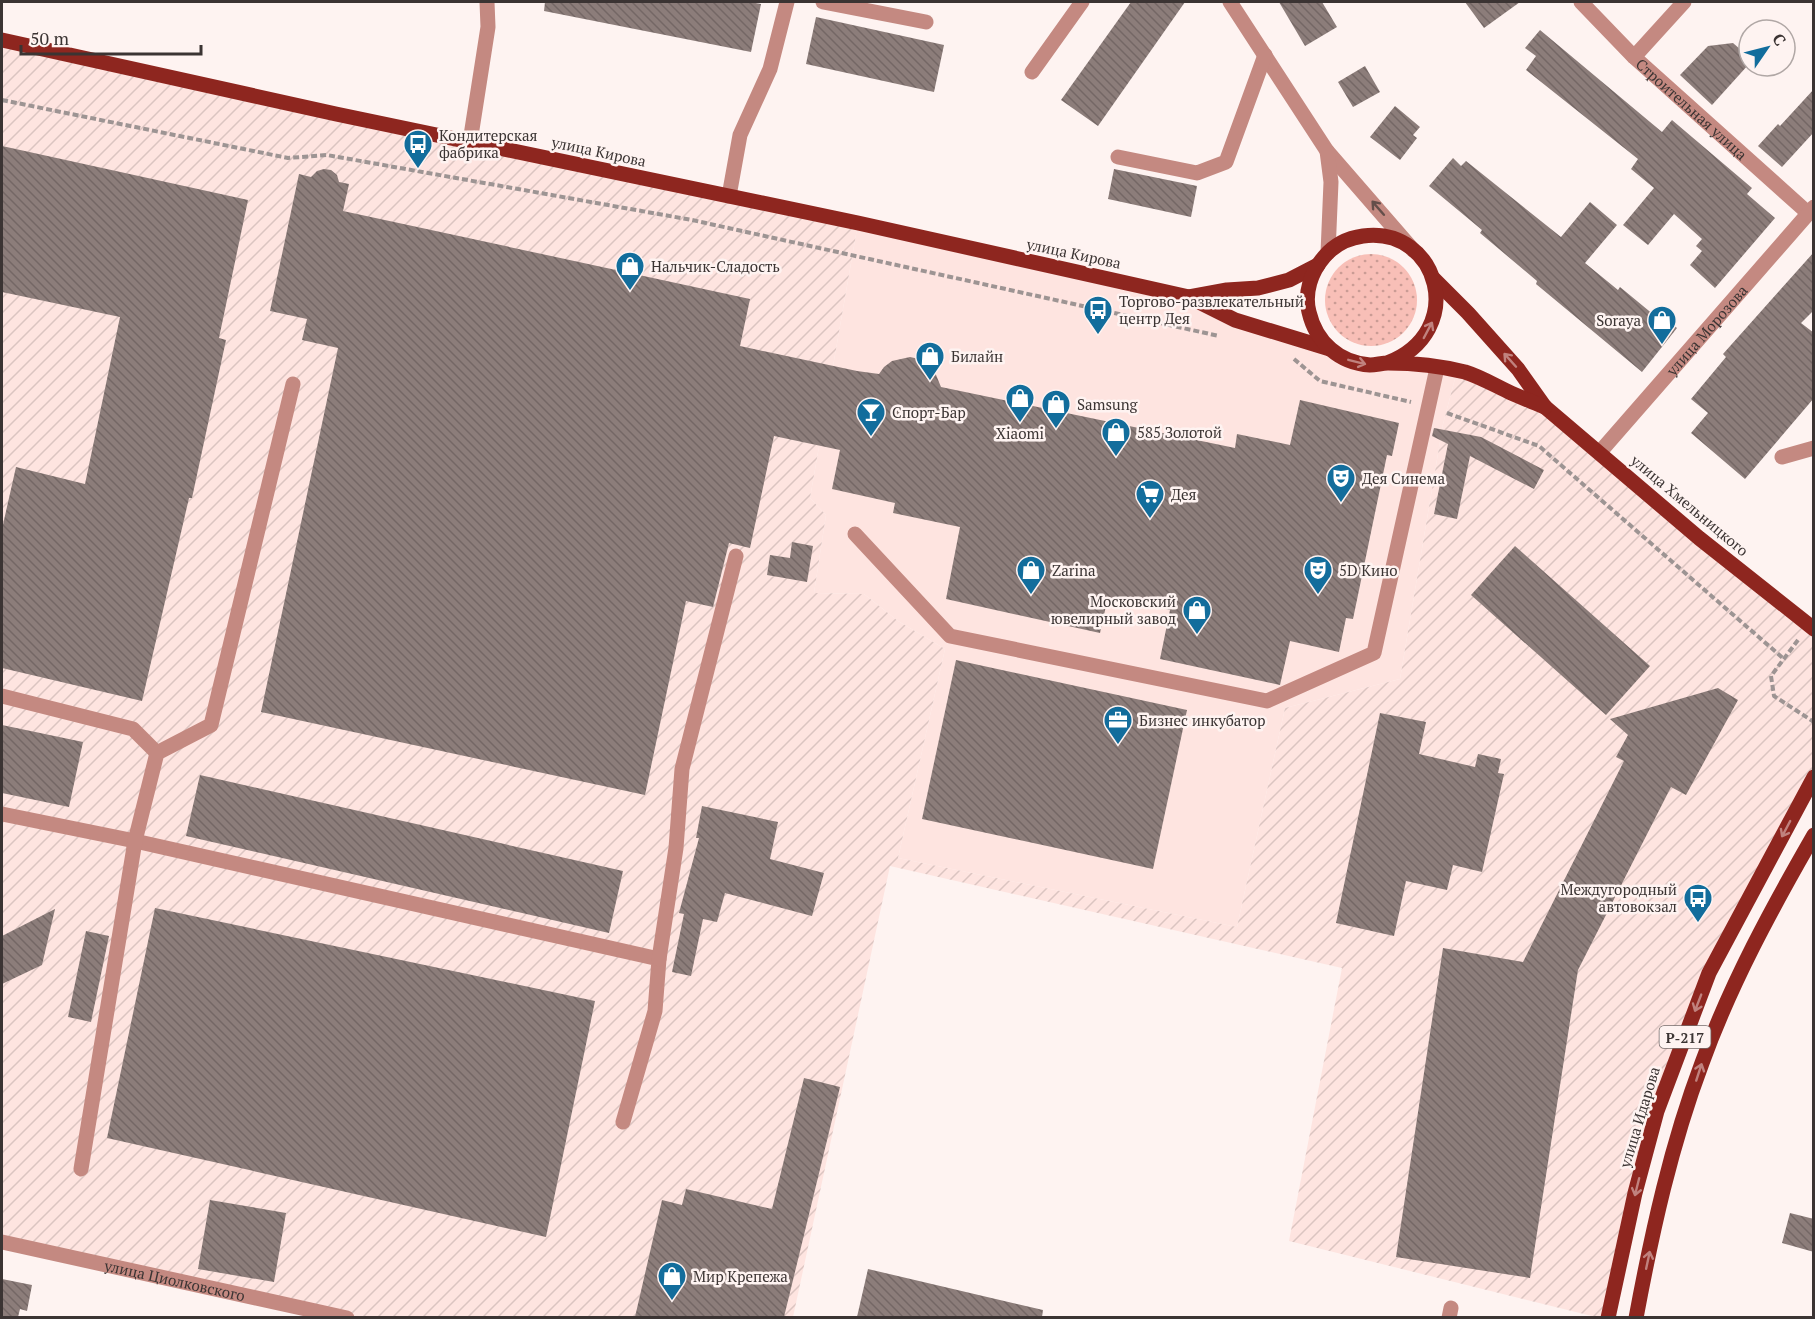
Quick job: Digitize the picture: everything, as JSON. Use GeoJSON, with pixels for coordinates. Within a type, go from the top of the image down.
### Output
{"type":"FeatureCollection","features":[{"type":"Feature","properties":{"kind":"main road","name":"улица Кирова"},"geometry":{"type":"LineString","coordinates":[[2,40],[1189,297]]}},
{"type":"Feature","properties":{"kind":"main road"},"geometry":{"type":"LineString","coordinates":[[1189,297],[1227,290],[1258,288],[1289,280],[1348,240],[1371,235],[1387,237],[1403,243],[1416,252],[1426,264],[1433,278],[1518,369],[1545,407]]}},
{"type":"Feature","properties":{"kind":"main road"},"geometry":{"type":"LineString","coordinates":[[1323,259],[1311,278],[1308,293],[1308,309],[1312,324],[1319,338],[1330,349],[1357,363],[1372,365],[1402,358],[1425,338],[1432,324],[1436,301],[1433,278]]}},
{"type":"Feature","properties":{"kind":"main road"},"geometry":{"type":"LineString","coordinates":[[1189,297],[1235,320],[1330,349]]}},
{"type":"Feature","properties":{"kind":"main road"},"geometry":{"type":"LineString","coordinates":[[1387,363],[1466,372],[1545,407]]}},
{"type":"Feature","properties":{"kind":"main road","name":"улица Хмельницкого"},"geometry":{"type":"LineString","coordinates":[[1545,407],[1699,538],[1814,629]]}},
{"type":"Feature","properties":{"kind":"main road","name":"улица Идарова"},"geometry":{"type":"LineString","coordinates":[[1608,1317],[1635,1193],[1658,1111],[1705,984],[1814,777]]}},
{"type":"Feature","properties":{"kind":"main road","name":"Р-217"},"geometry":{"type":"LineString","coordinates":[[1636,1317],[1655,1224],[1675,1145],[1701,1063],[1755,944],[1814,834]]}},
{"type":"Feature","properties":{"kind":"street"},"geometry":{"type":"LineString","coordinates":[[470,142],[488,27],[487,2]]}},
{"type":"Feature","properties":{"kind":"street"},"geometry":{"type":"LineString","coordinates":[[729,196],[740,135],[770,69],[787,2]]}},
{"type":"Feature","properties":{"kind":"street"},"geometry":{"type":"LineString","coordinates":[[823,2],[926,22]]}},
{"type":"Feature","properties":{"kind":"street"},"geometry":{"type":"LineString","coordinates":[[1032,72],[1082,2]]}},
{"type":"Feature","properties":{"kind":"street"},"geometry":{"type":"LineString","coordinates":[[1230,2],[1327,151],[1416,252]]}},
{"type":"Feature","properties":{"kind":"street","name":"Строительная улица"},"geometry":{"type":"LineString","coordinates":[[1581,2],[1634,57],[1811,210]]}},
{"type":"Feature","properties":{"kind":"street"},"geometry":{"type":"LineString","coordinates":[[1634,57],[1684,2]]}},
{"type":"Feature","properties":{"kind":"street"},"geometry":{"type":"LineString","coordinates":[[1118,156],[1197,173],[1226,162],[1264,55]]}},
{"type":"Feature","properties":{"kind":"street"},"geometry":{"type":"LineString","coordinates":[[1323,259],[1330,182],[1327,151]]}},
{"type":"Feature","properties":{"kind":"street","name":"улица Морозова"},"geometry":{"type":"LineString","coordinates":[[1600,452],[1811,210]]}},
{"type":"Feature","properties":{"kind":"street"},"geometry":{"type":"LineString","coordinates":[[855,534],[950,636],[1267,701],[1374,653],[1437,368]]}},
{"type":"Feature","properties":{"kind":"street"},"geometry":{"type":"LineString","coordinates":[[81,1169],[135,841],[157,753],[211,725],[293,384]]}},
{"type":"Feature","properties":{"kind":"street"},"geometry":{"type":"LineString","coordinates":[[1782,457],[1814,448]]}},
{"type":"Feature","properties":{"kind":"street"},"geometry":{"type":"LineString","coordinates":[[623,1122],[655,1011],[658,959],[676,848],[682,769],[736,555]]}},
{"type":"Feature","properties":{"kind":"street"},"geometry":{"type":"LineString","coordinates":[[2,696],[133,729],[157,753]]}},
{"type":"Feature","properties":{"kind":"street"},"geometry":{"type":"LineString","coordinates":[[2,813],[658,959]]}},
{"type":"Feature","properties":{"kind":"street","name":"улица Циолковского"},"geometry":{"type":"LineString","coordinates":[[2,1242],[347,1317]]}},
{"type":"Feature","properties":{"kind":"path"},"geometry":{"type":"LineString","coordinates":[[2,100],[288,158],[327,155],[692,220],[1225,337]]}},
{"type":"Feature","properties":{"kind":"path"},"geometry":{"type":"LineString","coordinates":[[1290,356],[1320,381],[1429,406],[1539,446],[1784,659]]}},
{"type":"Feature","properties":{"kind":"path"},"geometry":{"type":"LineString","coordinates":[[1798,640],[1771,676],[1774,696],[1814,722]]}},
{"type":"Feature","properties":{"kind":"shaded area"},"geometry":{"type":"Polygon","coordinates":[[[2,40],[858,223],[810,498],[826,515],[814,593],[864,594],[898,621],[945,649],[898,858],[1237,927],[1285,708],[1400,679],[1443,424],[1457,371],[1545,407],[1813,629],[1813,777],[1709,973],[1657,1111],[1608,1317],[1596,1317],[1289,1241],[1342,968],[890,866],[793,1317],[347,1317],[2,1242],[2,40]]]}},
{"type":"Feature","properties":{"kind":"shaded area"},"geometry":{"type":"Polygon","coordinates":[[[858,223],[1189,297],[1342,358],[1457,371],[1443,424],[1400,679],[1285,708],[1237,927],[898,858],[945,649],[898,621],[864,594],[814,593],[826,515],[810,498],[858,223]]]}},
{"type":"Feature","properties":{"kind":"shaded area"},"geometry":{"type":"Polygon","coordinates":[[[1371,254],[1389,258],[1404,267],[1413,282],[1417,300],[1413,318],[1404,333],[1389,342],[1371,346],[1353,342],[1338,333],[1329,318],[1325,300],[1329,282],[1338,267],[1353,258],[1371,254]]]}},
{"type":"Feature","properties":{"kind":"building"},"geometry":{"type":"Polygon","coordinates":[[[545,2],[750,2],[761,4],[751,52],[544,11],[545,2]]]}},
{"type":"Feature","properties":{"kind":"building"},"geometry":{"type":"Polygon","coordinates":[[[1131,2],[1185,2],[1098,126],[1061,100],[1131,2]]]}},
{"type":"Feature","properties":{"kind":"building"},"geometry":{"type":"Polygon","coordinates":[[[1279,2],[1322,2],[1337,27],[1305,46],[1279,2]]]}},
{"type":"Feature","properties":{"kind":"building"},"geometry":{"type":"Polygon","coordinates":[[[1465,2],[1520,2],[1484,28],[1465,2]]]}},
{"type":"Feature","properties":{"kind":"building"},"geometry":{"type":"Polygon","coordinates":[[[816,17],[944,45],[934,92],[806,64],[816,17]]]}},
{"type":"Feature","properties":{"kind":"building"},"geometry":{"type":"Polygon","coordinates":[[[1540,30],[1662,132],[1672,120],[1752,188],[1747,194],[1775,218],[1715,288],[1690,265],[1702,251],[1696,246],[1702,239],[1674,214],[1648,245],[1623,225],[1654,188],[1631,169],[1638,159],[1526,70],[1536,56],[1525,48],[1540,30]]]}},
{"type":"Feature","properties":{"kind":"building"},"geometry":{"type":"Polygon","coordinates":[[[1733,43],[1737,46],[1737,77],[1712,105],[1680,75],[1708,46],[1733,43]]]}},
{"type":"Feature","properties":{"kind":"building"},"geometry":{"type":"Polygon","coordinates":[[[1365,66],[1380,92],[1353,107],[1338,82],[1365,66]]]}},
{"type":"Feature","properties":{"kind":"building"},"geometry":{"type":"Polygon","coordinates":[[[1814,89],[1814,132],[1782,167],[1758,146],[1814,89]]]}},
{"type":"Feature","properties":{"kind":"building"},"geometry":{"type":"Polygon","coordinates":[[[1395,106],[1420,127],[1413,135],[1417,138],[1400,160],[1370,137],[1395,106]]]}},
{"type":"Feature","properties":{"kind":"building"},"geometry":{"type":"Polygon","coordinates":[[[2,146],[248,200],[219,338],[226,340],[192,498],[189,498],[142,701],[2,668],[2,529],[16,467],[85,484],[120,317],[2,292],[2,146]]]}},
{"type":"Feature","properties":{"kind":"building"},"geometry":{"type":"Polygon","coordinates":[[[1453,158],[1461,166],[1466,161],[1561,237],[1590,202],[1617,225],[1585,263],[1618,290],[1620,287],[1660,320],[1663,317],[1677,328],[1642,372],[1536,284],[1537,281],[1480,233],[1482,230],[1429,186],[1453,158]]]}},
{"type":"Feature","properties":{"kind":"building"},"geometry":{"type":"Polygon","coordinates":[[[1114,169],[1197,186],[1191,217],[1108,199],[1114,169]]]}},
{"type":"Feature","properties":{"kind":"building"},"geometry":{"type":"Polygon","coordinates":[[[331,170],[337,175],[339,182],[349,184],[343,211],[750,299],[740,346],[879,374],[892,361],[910,357],[919,359],[934,370],[941,387],[1235,448],[1237,434],[1290,445],[1300,400],[1399,423],[1392,456],[1387,455],[1353,619],[1346,618],[1339,652],[1290,641],[1280,685],[1160,659],[1170,610],[1108,597],[1100,633],[946,599],[960,527],[893,513],[895,503],[832,489],[840,450],[774,436],[750,548],[729,543],[713,607],[686,601],[645,795],[261,712],[338,348],[302,340],[307,319],[270,311],[299,174],[311,177],[317,171],[331,170]]]}},
{"type":"Feature","properties":{"kind":"building"},"geometry":{"type":"Polygon","coordinates":[[[1814,252],[1814,310],[1801,323],[1814,333],[1814,398],[1745,479],[1691,433],[1708,413],[1691,399],[1726,357],[1723,354],[1814,252]]]}},
{"type":"Feature","properties":{"kind":"building"},"geometry":{"type":"Polygon","coordinates":[[[1434,428],[1481,437],[1544,470],[1534,489],[1470,456],[1457,519],[1434,514],[1448,444],[1432,436],[1434,428]]]}},
{"type":"Feature","properties":{"kind":"building"},"geometry":{"type":"Polygon","coordinates":[[[792,542],[813,546],[807,582],[767,575],[770,555],[790,558],[792,542]]]}},
{"type":"Feature","properties":{"kind":"building"},"geometry":{"type":"Polygon","coordinates":[[[1515,546],[1650,666],[1606,715],[1471,595],[1515,546]]]}},
{"type":"Feature","properties":{"kind":"building"},"geometry":{"type":"Polygon","coordinates":[[[956,660],[1187,710],[1153,869],[922,819],[956,660]]]}},
{"type":"Feature","properties":{"kind":"building"},"geometry":{"type":"Polygon","coordinates":[[[1718,688],[1738,700],[1686,795],[1671,787],[1578,970],[1530,1278],[1396,1257],[1443,948],[1523,962],[1624,761],[1616,757],[1628,735],[1610,719],[1718,688]]]}},
{"type":"Feature","properties":{"kind":"building"},"geometry":{"type":"Polygon","coordinates":[[[1380,713],[1426,722],[1419,754],[1475,767],[1478,754],[1501,759],[1498,773],[1504,774],[1482,872],[1453,865],[1447,890],[1406,881],[1394,936],[1336,923],[1380,713]]]}},
{"type":"Feature","properties":{"kind":"building"},"geometry":{"type":"Polygon","coordinates":[[[2,725],[83,742],[69,807],[2,793],[2,725]]]}},
{"type":"Feature","properties":{"kind":"building"},"geometry":{"type":"Polygon","coordinates":[[[200,775],[623,871],[609,933],[186,836],[200,775]]]}},
{"type":"Feature","properties":{"kind":"building"},"geometry":{"type":"Polygon","coordinates":[[[702,806],[778,822],[770,859],[824,873],[812,916],[725,893],[717,922],[703,919],[691,976],[672,972],[684,914],[679,913],[699,838],[696,838],[702,806]]]}},
{"type":"Feature","properties":{"kind":"building"},"geometry":{"type":"Polygon","coordinates":[[[155,908],[595,1001],[546,1237],[107,1138],[155,908]]]}},
{"type":"Feature","properties":{"kind":"building"},"geometry":{"type":"Polygon","coordinates":[[[55,909],[42,965],[2,984],[2,936],[55,909]]]}},
{"type":"Feature","properties":{"kind":"building"},"geometry":{"type":"Polygon","coordinates":[[[86,931],[109,936],[91,1022],[68,1017],[86,931]]]}},
{"type":"Feature","properties":{"kind":"building"},"geometry":{"type":"Polygon","coordinates":[[[804,1078],[840,1087],[784,1317],[635,1317],[662,1200],[682,1205],[686,1189],[772,1209],[804,1078]]]}},
{"type":"Feature","properties":{"kind":"building"},"geometry":{"type":"Polygon","coordinates":[[[210,1200],[286,1213],[274,1282],[198,1269],[210,1200]]]}},
{"type":"Feature","properties":{"kind":"building"},"geometry":{"type":"Polygon","coordinates":[[[1790,1213],[1814,1219],[1814,1252],[1782,1243],[1790,1213]]]}},
{"type":"Feature","properties":{"kind":"building"},"geometry":{"type":"Polygon","coordinates":[[[868,1269],[1043,1310],[1042,1317],[857,1317],[868,1269]]]}},
{"type":"Feature","properties":{"kind":"building"},"geometry":{"type":"Polygon","coordinates":[[[2,1279],[32,1285],[27,1311],[20,1309],[18,1317],[2,1317],[2,1279]]]}},
{"type":"Feature","properties":{"kind":"place","name":"Кондитерская фабрика"},"geometry":{"type":"Point","coordinates":[418,170]}},
{"type":"Feature","properties":{"kind":"place","name":"Нальчик-Сладость"},"geometry":{"type":"Point","coordinates":[630,292]}},
{"type":"Feature","properties":{"kind":"place","name":"Торгово-развлекательный центр Дея"},"geometry":{"type":"Point","coordinates":[1098,336]}},
{"type":"Feature","properties":{"kind":"place","name":"Soraya"},"geometry":{"type":"Point","coordinates":[1662,346]}},
{"type":"Feature","properties":{"kind":"place","name":"Билайн"},"geometry":{"type":"Point","coordinates":[930,382]}},
{"type":"Feature","properties":{"kind":"place","name":"Xiaomi"},"geometry":{"type":"Point","coordinates":[1020,424]}},
{"type":"Feature","properties":{"kind":"place","name":"Samsung"},"geometry":{"type":"Point","coordinates":[1056,430]}},
{"type":"Feature","properties":{"kind":"place","name":"Спорт-Бар"},"geometry":{"type":"Point","coordinates":[871,438]}},
{"type":"Feature","properties":{"kind":"place","name":"585 Золотой"},"geometry":{"type":"Point","coordinates":[1116,458]}},
{"type":"Feature","properties":{"kind":"place","name":"Дея Синема"},"geometry":{"type":"Point","coordinates":[1341,504]}},
{"type":"Feature","properties":{"kind":"place","name":"Дея"},"geometry":{"type":"Point","coordinates":[1150,520]}},
{"type":"Feature","properties":{"kind":"place","name":"Zarina"},"geometry":{"type":"Point","coordinates":[1031,596]}},
{"type":"Feature","properties":{"kind":"place","name":"5D Кино"},"geometry":{"type":"Point","coordinates":[1318,596]}},
{"type":"Feature","properties":{"kind":"place","name":"Московский ювелирный завод"},"geometry":{"type":"Point","coordinates":[1197,636]}},
{"type":"Feature","properties":{"kind":"place","name":"Бизнес инкубатор"},"geometry":{"type":"Point","coordinates":[1118,746]}},
{"type":"Feature","properties":{"kind":"place","name":"Междугородный автовокзал"},"geometry":{"type":"Point","coordinates":[1698,924]}},
{"type":"Feature","properties":{"kind":"place","name":"Мир Крепежа"},"geometry":{"type":"Point","coordinates":[672,1302]}}]}
